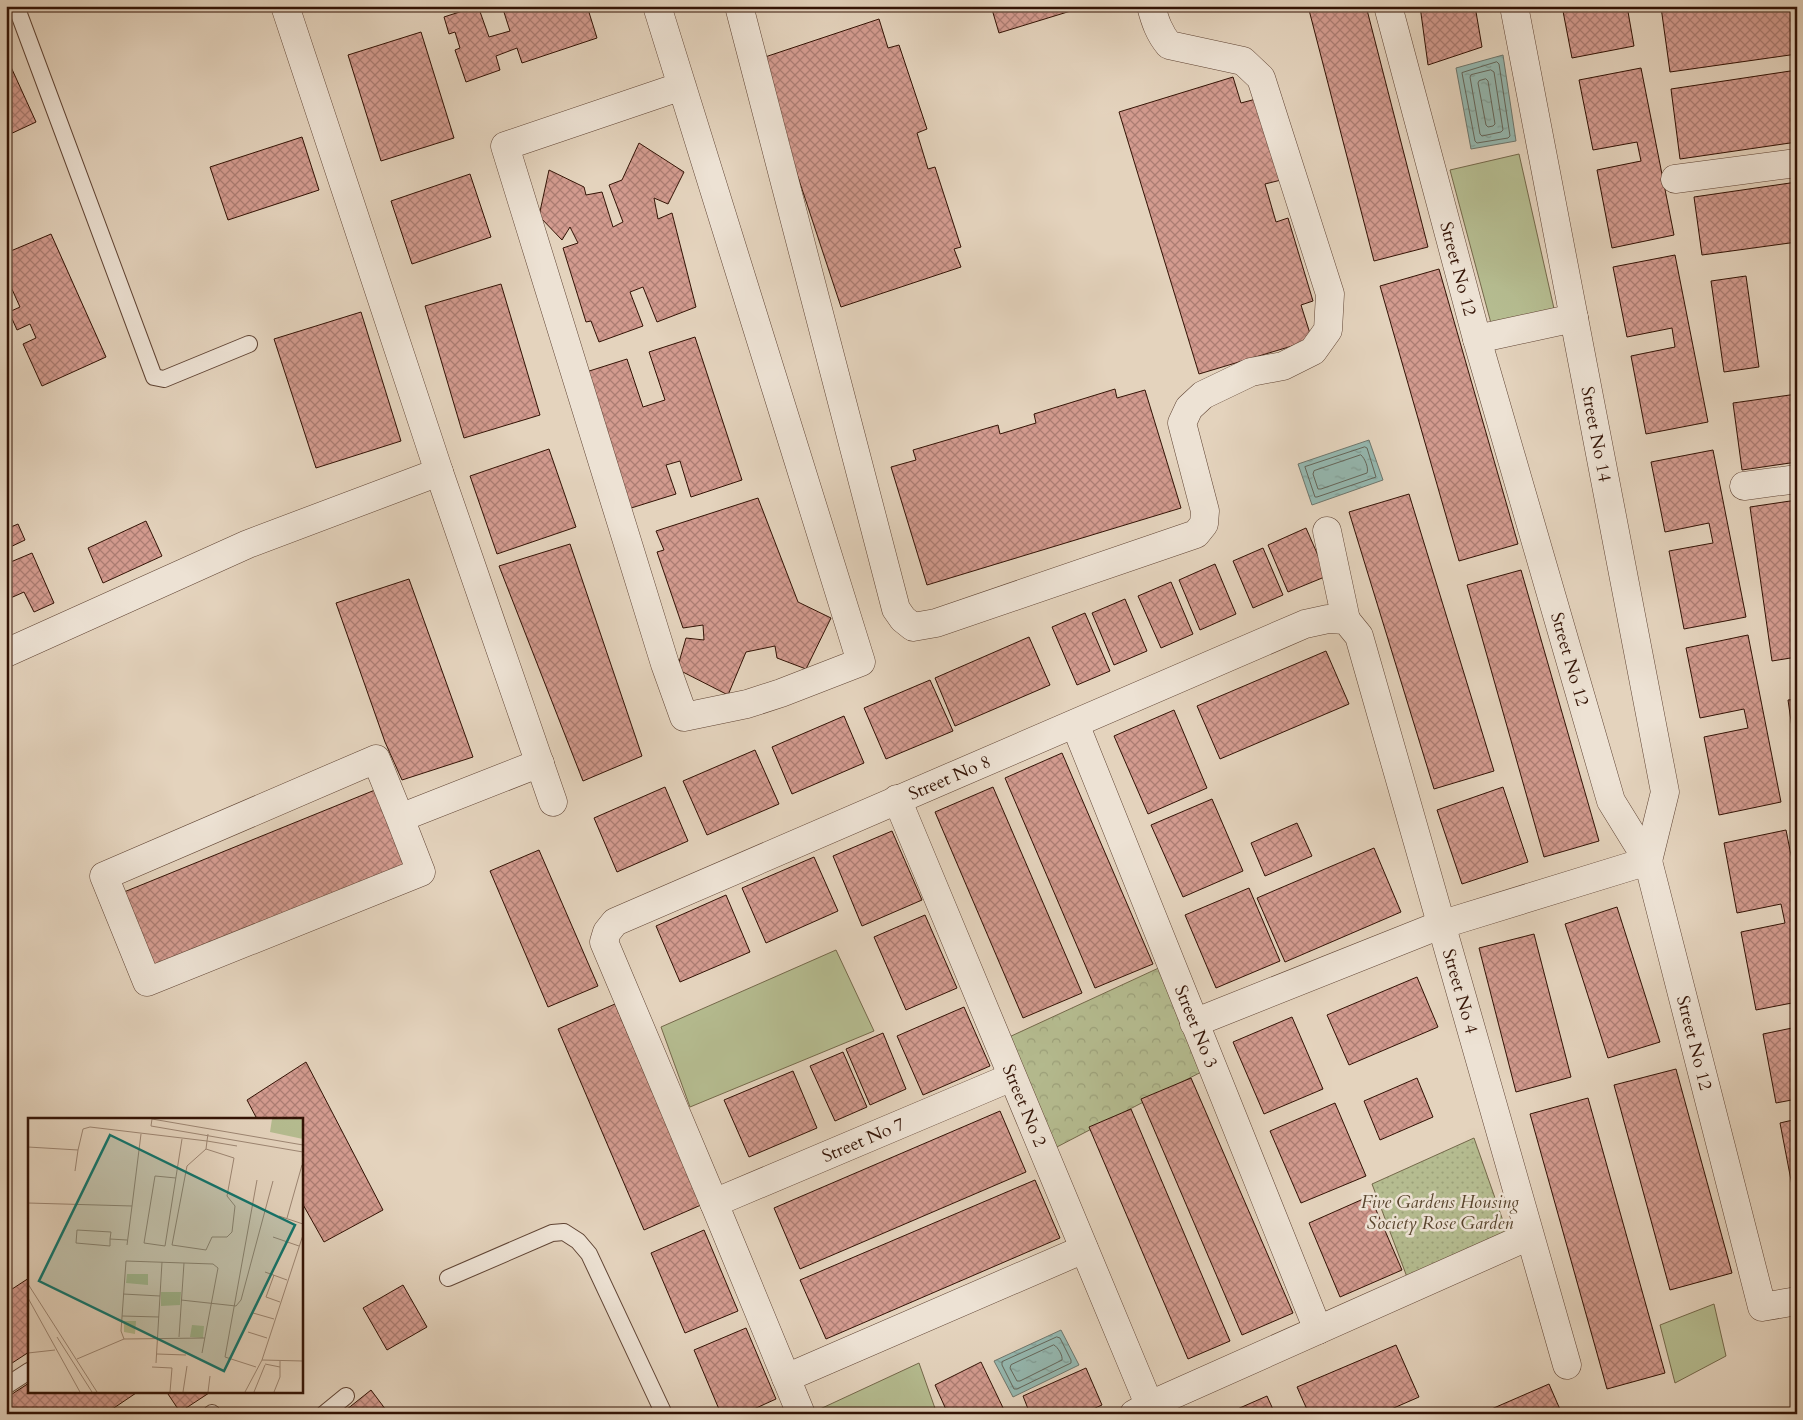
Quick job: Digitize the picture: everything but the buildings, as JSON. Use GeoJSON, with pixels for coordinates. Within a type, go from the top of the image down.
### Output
{"type":"FeatureCollection","features":[{"type":"Feature","properties":{"kind":"street"},"geometry":{"type":"LineString","coordinates":[[285,6],[439,472],[553,802]]}},
{"type":"Feature","properties":{"kind":"street"},"geometry":{"type":"LineString","coordinates":[[657,6],[682,86],[861,662],[747,704],[684,717],[665,664],[505,146],[682,86]]}},
{"type":"Feature","properties":{"kind":"street"},"geometry":{"type":"LineString","coordinates":[[739,6],[896,609],[902,619],[913,626],[936,623],[1196,534],[1204,524],[1205,511],[1182,423],[1189,408],[1203,395],[1251,372],[1283,366],[1312,351],[1328,330],[1330,294],[1261,78],[1243,61],[1170,45],[1162,36],[1156,24],[1151,6]]}},
{"type":"Feature","properties":{"kind":"street","name":"Street No 12"},"geometry":{"type":"LineString","coordinates":[[1388,6],[1477,338],[1611,801],[1648,861],[1762,1306],[1797,1301]]}},
{"type":"Feature","properties":{"kind":"street","name":"Street No 14"},"geometry":{"type":"LineString","coordinates":[[1514,6],[1665,792],[1648,861]]}},
{"type":"Feature","properties":{"kind":"street"},"geometry":{"type":"LineString","coordinates":[[1675,179],[1797,163]]}},
{"type":"Feature","properties":{"kind":"street"},"geometry":{"type":"LineString","coordinates":[[1477,338],[1574,318]]}},
{"type":"Feature","properties":{"kind":"street"},"geometry":{"type":"LineString","coordinates":[[6,653],[248,544],[439,472]]}},
{"type":"Feature","properties":{"kind":"street"},"geometry":{"type":"LineString","coordinates":[[1744,486],[1797,479]]}},
{"type":"Feature","properties":{"kind":"street","name":"Street No 4"},"geometry":{"type":"LineString","coordinates":[[1327,531],[1346,620],[1358,636],[1567,1365]]}},
{"type":"Feature","properties":{"kind":"street","name":"Street No 8"},"geometry":{"type":"LineString","coordinates":[[714,1203],[604,942],[607,932],[615,922],[1305,624],[1328,619],[1346,620]]}},
{"type":"Feature","properties":{"kind":"street","name":"Street No 3"},"geometry":{"type":"LineString","coordinates":[[1075,724],[1318,1330]]}},
{"type":"Feature","properties":{"kind":"street"},"geometry":{"type":"LineString","coordinates":[[376,759],[400,818],[421,872],[147,982],[104,876],[376,759]]}},
{"type":"Feature","properties":{"kind":"street"},"geometry":{"type":"LineString","coordinates":[[400,818],[540,763]]}},
{"type":"Feature","properties":{"kind":"street","name":"Street No 2"},"geometry":{"type":"LineString","coordinates":[[897,799],[1084,1249],[1146,1411]]}},
{"type":"Feature","properties":{"kind":"street"},"geometry":{"type":"LineString","coordinates":[[1194,1023],[1440,925],[1648,861]]}},
{"type":"Feature","properties":{"kind":"street","name":"Street No 7"},"geometry":{"type":"LineString","coordinates":[[714,1203],[1012,1077]]}},
{"type":"Feature","properties":{"kind":"street"},"geometry":{"type":"LineString","coordinates":[[714,1203],[801,1414]]}},
{"type":"Feature","properties":{"kind":"street"},"geometry":{"type":"LineString","coordinates":[[1146,1411],[1318,1330],[1530,1236]]}},
{"type":"Feature","properties":{"kind":"street"},"geometry":{"type":"LineString","coordinates":[[786,1378],[1084,1249]]}},
{"type":"Feature","properties":{"kind":"lane"},"geometry":{"type":"LineString","coordinates":[[16,6],[154,377],[164,379],[249,344]]}},
{"type":"Feature","properties":{"kind":"lane"},"geometry":{"type":"LineString","coordinates":[[448,1278],[552,1233],[564,1232],[571,1236],[589,1254],[664,1414]]}},
{"type":"Feature","properties":{"kind":"lane"},"geometry":{"type":"LineString","coordinates":[[6,1386],[28,1372]]}},
{"type":"Feature","properties":{"kind":"lane"},"geometry":{"type":"LineString","coordinates":[[324,1414],[346,1396]]}},
{"type":"Feature","properties":{"kind":"green space"},"geometry":{"type":"Polygon","coordinates":[[[1519,154],[1555,313],[1492,327],[1450,170],[1519,154]]]}},
{"type":"Feature","properties":{"kind":"green space"},"geometry":{"type":"Polygon","coordinates":[[[836,950],[874,1031],[690,1107],[661,1027],[836,950]]]}},
{"type":"Feature","properties":{"kind":"green space"},"geometry":{"type":"Polygon","coordinates":[[[1163,966],[1207,1069],[1053,1149],[1007,1038],[1163,966]]]}},
{"type":"Feature","properties":{"kind":"green space","name":"Five Gardens Housing Society Rose Garden"},"geometry":{"type":"Polygon","coordinates":[[[1474,1138],[1509,1238],[1410,1285],[1372,1184],[1474,1138]]]}},
{"type":"Feature","properties":{"kind":"green space"},"geometry":{"type":"Polygon","coordinates":[[[1714,1304],[1726,1356],[1675,1383],[1660,1325],[1714,1304]]]}},
{"type":"Feature","properties":{"kind":"green space"},"geometry":{"type":"Polygon","coordinates":[[[919,1363],[937,1414],[822,1414],[820,1409],[919,1363]]]}},
{"type":"Feature","properties":{"kind":"water"},"geometry":{"type":"Polygon","coordinates":[[[1503,55],[1516,141],[1471,149],[1456,68],[1503,55]]]}},
{"type":"Feature","properties":{"kind":"water"},"geometry":{"type":"Polygon","coordinates":[[[1369,440],[1383,480],[1312,505],[1298,464],[1369,440]]]}},
{"type":"Feature","properties":{"kind":"water"},"geometry":{"type":"Polygon","coordinates":[[[1061,1330],[1079,1365],[1013,1397],[994,1361],[1061,1330]]]}}]}
